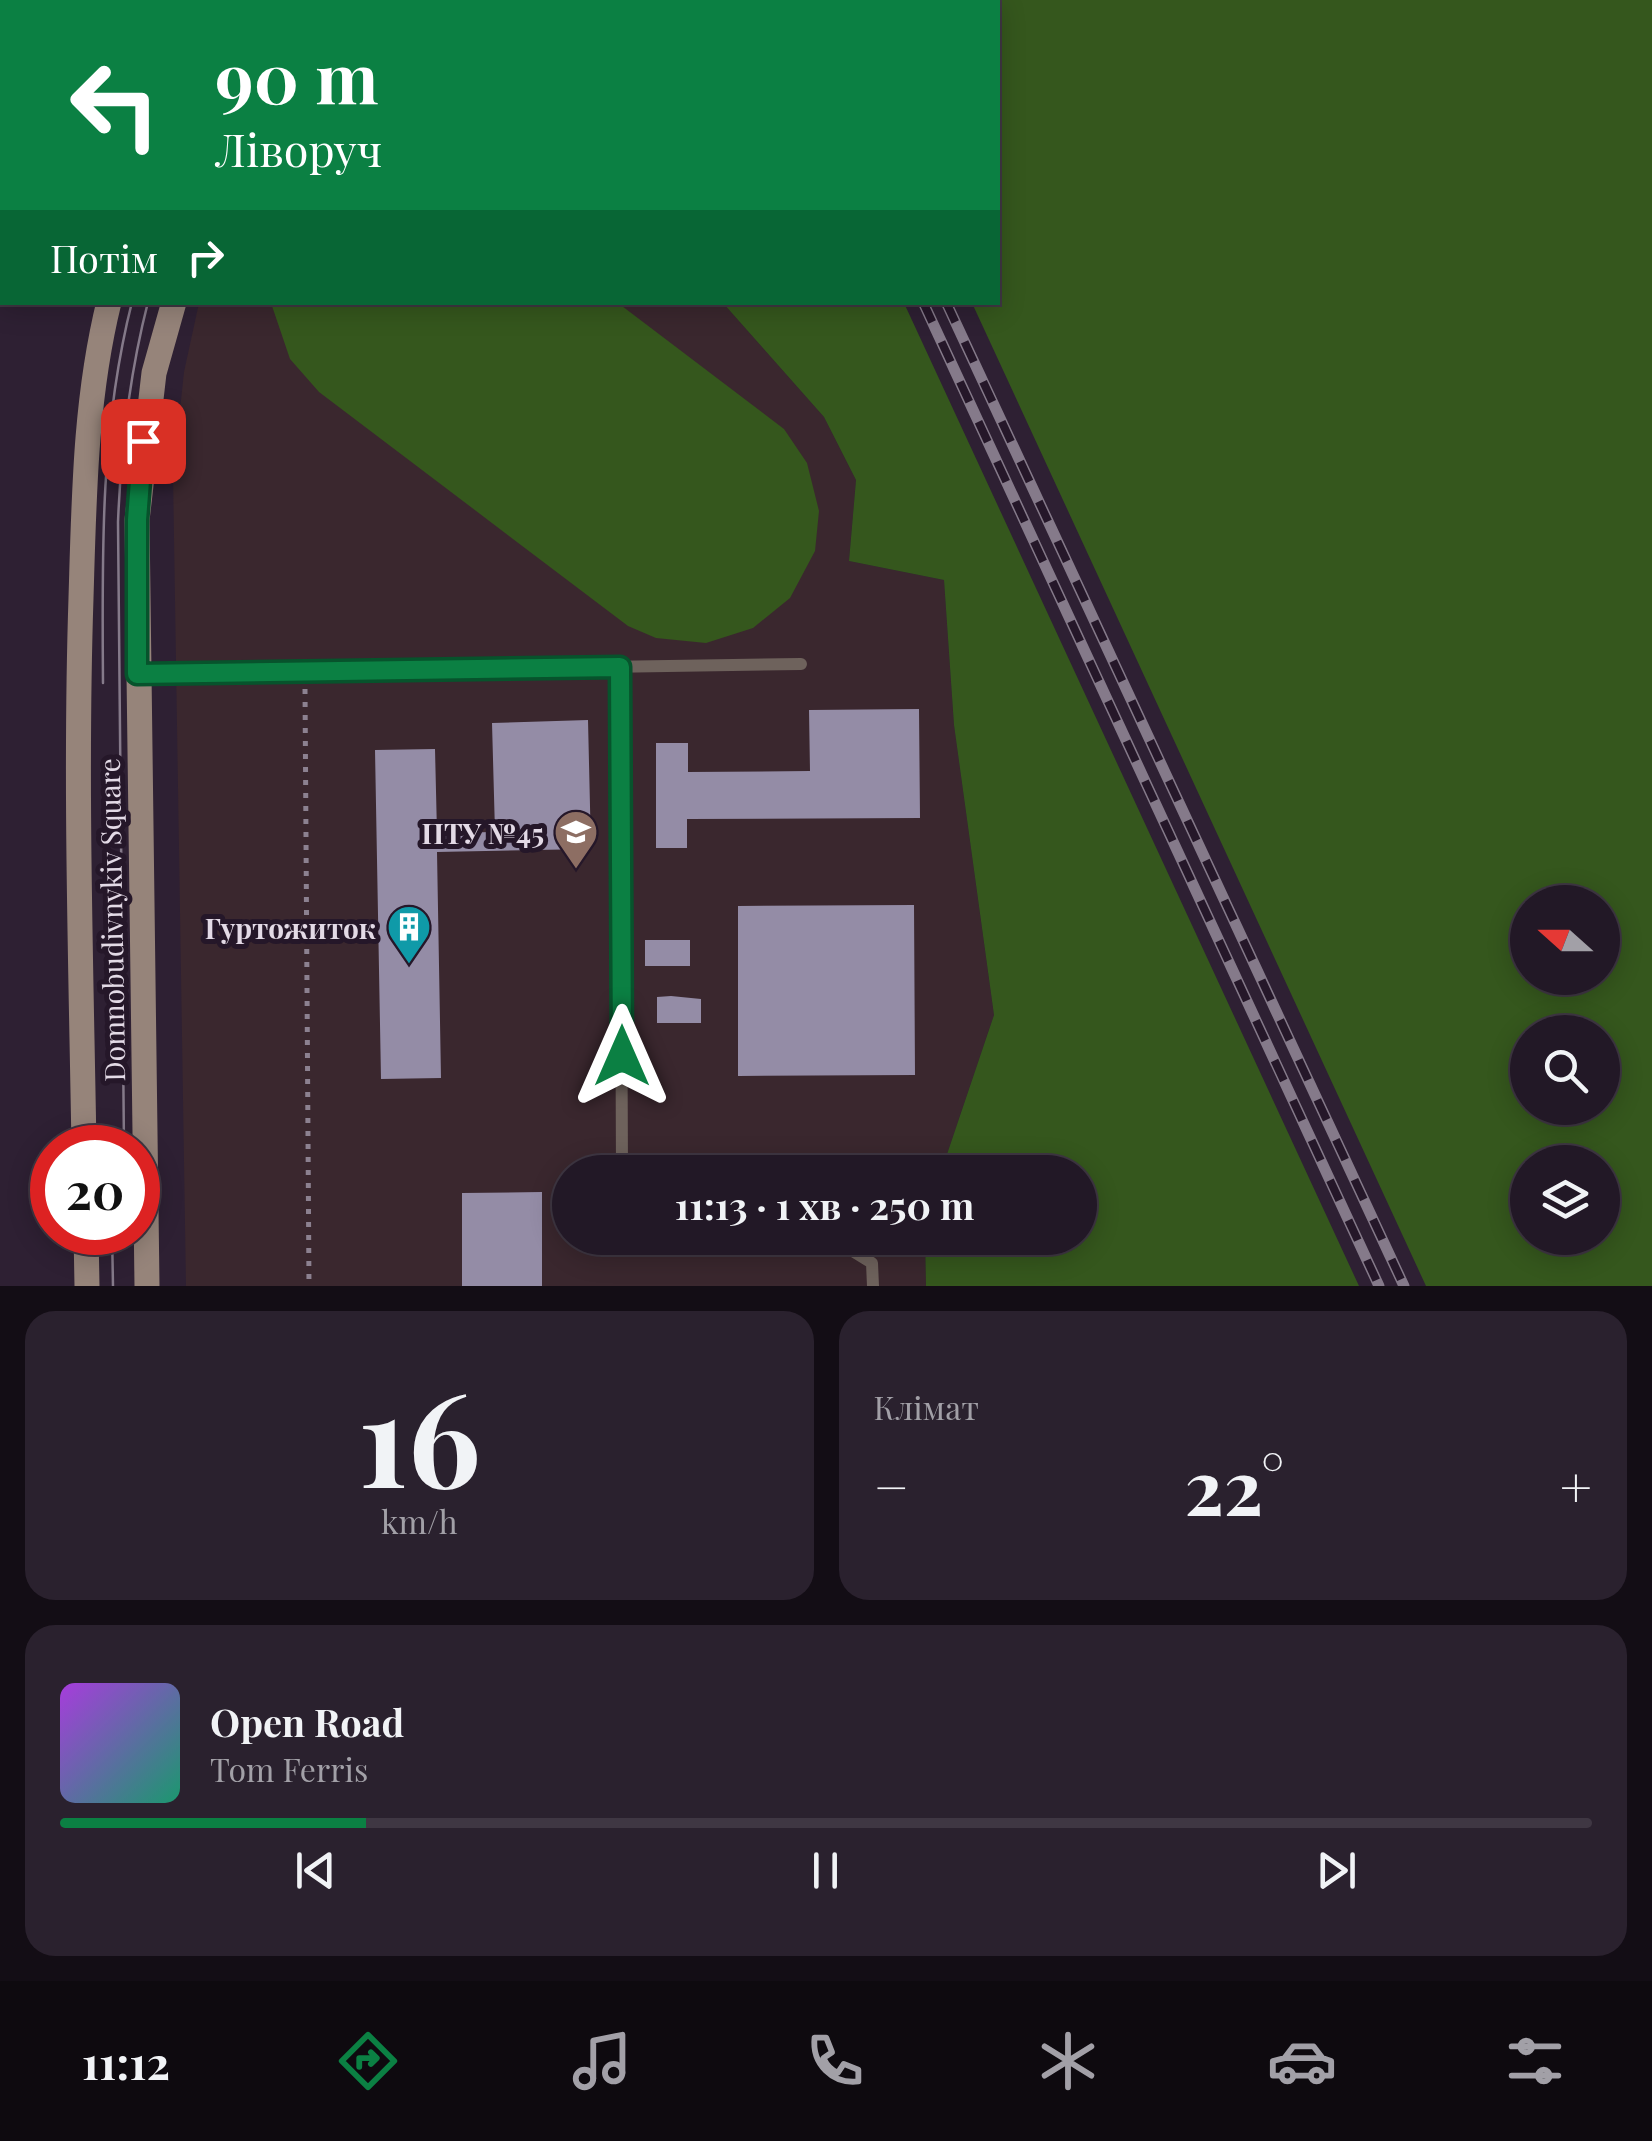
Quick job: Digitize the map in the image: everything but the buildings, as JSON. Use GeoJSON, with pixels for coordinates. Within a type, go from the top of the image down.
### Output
{"type":"FeatureCollection","features":[{"type":"Feature","properties":{"kind":"main road","name":"Domnobudivnykiv Square"},"geometry":{"type":"LineString","coordinates":[[84,1125],[78,678],[84,477],[90,406],[108,305]]}},
{"type":"Feature","properties":{"kind":"main road","name":"Domnobudivnykiv Square"},"geometry":{"type":"LineString","coordinates":[[146,1286],[137,520],[143,441],[154,373],[173,305]]}},
{"type":"Feature","properties":{"kind":"main road"},"geometry":{"type":"LineString","coordinates":[[86,1255],[87,1286]]}},
{"type":"Feature","properties":{"kind":"lane"},"geometry":{"type":"LineString","coordinates":[[137,674],[801,664]]}},
{"type":"Feature","properties":{"kind":"lane"},"geometry":{"type":"LineString","coordinates":[[620,667],[622,1155]]}},
{"type":"Feature","properties":{"kind":"lane"},"geometry":{"type":"LineString","coordinates":[[859,1255],[872,1263],[872,1286]]}},
{"type":"Feature","properties":{"kind":"path"},"geometry":{"type":"LineString","coordinates":[[304,671],[309,1286]]}},
{"type":"Feature","properties":{"kind":"shaded area","name":"ПТУ №45"},"geometry":{"type":"Polygon","coordinates":[[[199,305],[725,305],[824,417],[856,480],[849,561],[944,580],[954,725],[994,1015],[947,1155],[552,1155],[552,1255],[925,1255],[926,1286],[186,1286],[173,475],[184,372],[199,305]]]}},
{"type":"Feature","properties":{"kind":"green space"},"geometry":{"type":"Polygon","coordinates":[[[1000,0],[1652,0],[1652,1286],[1426,1286],[973,305],[1000,305],[1000,0]]]}},
{"type":"Feature","properties":{"kind":"green space"},"geometry":{"type":"Polygon","coordinates":[[[272,305],[621,305],[784,429],[807,463],[819,511],[815,551],[790,598],[753,628],[706,643],[656,638],[628,626],[319,392],[290,359],[272,305]]]}},
{"type":"Feature","properties":{"kind":"green space"},"geometry":{"type":"Polygon","coordinates":[[[725,305],[905,305],[1359,1286],[926,1286],[925,1255],[1097,1255],[1097,1155],[947,1155],[994,1015],[954,725],[944,580],[849,561],[856,480],[824,417],[725,305]]]}},
{"type":"Feature","properties":{"kind":"tram line"},"geometry":{"type":"LineString","coordinates":[[103,683],[103,539],[108,444],[131,305]]}},
{"type":"Feature","properties":{"kind":"tram line"},"geometry":{"type":"LineString","coordinates":[[124,1125],[118,522],[127,412],[147,305]]}},
{"type":"Feature","properties":{"kind":"tram line"},"geometry":{"type":"LineString","coordinates":[[112,1255],[113,1286]]}},
{"type":"Feature","properties":{"kind":"railway"},"geometry":{"type":"LineString","coordinates":[[924,305],[1379,1286]]}},
{"type":"Feature","properties":{"kind":"railway"},"geometry":{"type":"LineString","coordinates":[[947,305],[1404,1286]]}},
{"type":"Feature","properties":{"kind":"place","name":"ПТУ №45"},"geometry":{"type":"Point","coordinates":[576,870]}},
{"type":"Feature","properties":{"kind":"place","name":"Гуртожиток"},"geometry":{"type":"Point","coordinates":[409,965]}},
{"type":"Feature","properties":{"kind":"route"},"geometry":{"type":"LineString","coordinates":[[143,441],[137,520],[137,674],[620,667],[622,1056]]}}]}
